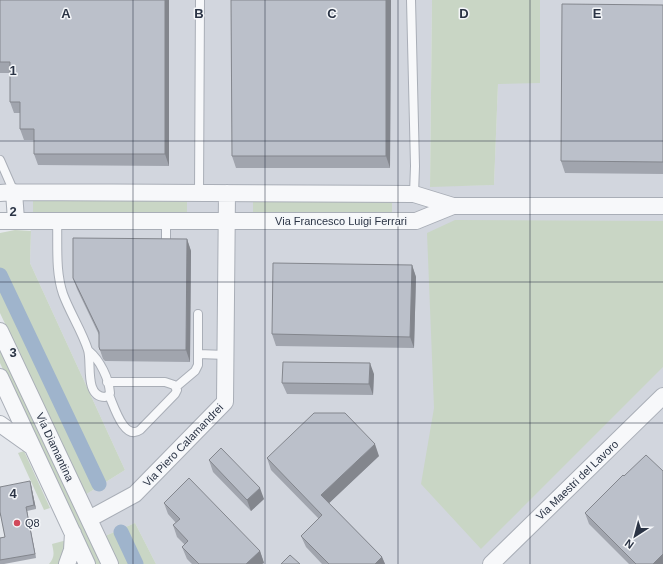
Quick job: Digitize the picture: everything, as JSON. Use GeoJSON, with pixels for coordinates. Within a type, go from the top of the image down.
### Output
{"type":"FeatureCollection","features":[{"type":"Feature","properties":{"kind":"street","name":"Via Francesco Luigi Ferrari"},"geometry":{"type":"LineString","coordinates":[[453,206],[416,221],[8,220],[7,192],[414,194],[453,206],[663,206]]}},
{"type":"Feature","properties":{"kind":"street"},"geometry":{"type":"LineString","coordinates":[[227,193],[227,220]]}},
{"type":"Feature","properties":{"kind":"street","name":"Via Piero Calamandrei"},"geometry":{"type":"LineString","coordinates":[[89,519],[135,494],[225,402],[227,220]]}},
{"type":"Feature","properties":{"kind":"street","name":"Via Diamantina"},"geometry":{"type":"LineString","coordinates":[[0,331],[110,564]]}},
{"type":"Feature","properties":{"kind":"street","name":"Via Diamantina"},"geometry":{"type":"LineString","coordinates":[[0,377],[88,564]]}},
{"type":"Feature","properties":{"kind":"street","name":"Via Maestri del Lavoro"},"geometry":{"type":"LineString","coordinates":[[491,564],[663,396]]}},
{"type":"Feature","properties":{"kind":"street"},"geometry":{"type":"LineString","coordinates":[[0,424],[33,448]]}},
{"type":"Feature","properties":{"kind":"street"},"geometry":{"type":"LineString","coordinates":[[67,564],[72,550],[73,533]]}},
{"type":"Feature","properties":{"kind":"lane"},"geometry":{"type":"LineString","coordinates":[[199,193],[200,0]]}},
{"type":"Feature","properties":{"kind":"lane"},"geometry":{"type":"LineString","coordinates":[[412,0],[415,166],[414,194]]}},
{"type":"Feature","properties":{"kind":"lane"},"geometry":{"type":"LineString","coordinates":[[0,160],[7,192]]}},
{"type":"Feature","properties":{"kind":"lane"},"geometry":{"type":"LineString","coordinates":[[57,220],[58,272],[62,292],[89,351],[99,364],[110,389],[109,395],[126,429],[131,433],[140,430],[175,394],[177,390],[176,387],[195,371],[198,364],[198,314]]}},
{"type":"Feature","properties":{"kind":"lane"},"geometry":{"type":"LineString","coordinates":[[166,220],[166,242]]}},
{"type":"Feature","properties":{"kind":"lane"},"geometry":{"type":"LineString","coordinates":[[89,351],[89,375],[92,386],[99,396],[105,398],[109,395]]}},
{"type":"Feature","properties":{"kind":"lane"},"geometry":{"type":"LineString","coordinates":[[198,354],[226,354]]}},
{"type":"Feature","properties":{"kind":"lane"},"geometry":{"type":"LineString","coordinates":[[107,382],[165,382],[176,387]]}},
{"type":"Feature","properties":{"kind":"shaded area"},"geometry":{"type":"Polygon","coordinates":[[[0,0],[432,0],[430,186],[494,185],[498,83],[540,83],[540,0],[663,0],[663,564],[156,564],[135,523],[105,536],[85,495],[125,470],[30,263],[31,231],[0,193],[0,0]]]}},
{"type":"Feature","properties":{"kind":"green space"},"geometry":{"type":"Polygon","coordinates":[[[432,0],[540,0],[540,83],[498,84],[494,185],[430,187],[432,0]]]}},
{"type":"Feature","properties":{"kind":"green space"},"geometry":{"type":"Polygon","coordinates":[[[33,197],[187,197],[187,217],[33,217],[33,197]]]}},
{"type":"Feature","properties":{"kind":"green space"},"geometry":{"type":"Polygon","coordinates":[[[253,198],[392,198],[392,218],[253,217],[253,198]]]}},
{"type":"Feature","properties":{"kind":"green space"},"geometry":{"type":"Polygon","coordinates":[[[455,220],[663,221],[663,367],[481,549],[421,484],[434,408],[427,233],[455,220]]]}},
{"type":"Feature","properties":{"kind":"green space"},"geometry":{"type":"Polygon","coordinates":[[[15,230],[31,231],[30,263],[125,470],[85,495],[0,313],[0,233],[15,230]]]}},
{"type":"Feature","properties":{"kind":"green space"},"geometry":{"type":"Polygon","coordinates":[[[0,348],[102,564],[94,564],[0,363],[0,348]]]}},
{"type":"Feature","properties":{"kind":"green space"},"geometry":{"type":"Polygon","coordinates":[[[24,451],[50,508],[44,510],[18,453],[24,451]]]}},
{"type":"Feature","properties":{"kind":"green space"},"geometry":{"type":"Polygon","coordinates":[[[135,523],[156,564],[118,564],[105,536],[135,523]]]}},
{"type":"Feature","properties":{"kind":"green space"},"geometry":{"type":"Polygon","coordinates":[[[67,540],[62,564],[49,564],[54,555],[52,544],[67,540]]]}},
{"type":"Feature","properties":{"kind":"building"},"geometry":{"type":"Polygon","coordinates":[[[0,0],[165,0],[165,154],[34,154],[34,129],[20,129],[20,102],[10,102],[10,62],[0,62],[0,0]]]}},
{"type":"Feature","properties":{"kind":"building"},"geometry":{"type":"Polygon","coordinates":[[[231,0],[386,0],[386,156],[232,156],[231,0]]]}},
{"type":"Feature","properties":{"kind":"building"},"geometry":{"type":"Polygon","coordinates":[[[562,4],[663,5],[663,162],[561,161],[562,4]]]}},
{"type":"Feature","properties":{"kind":"building"},"geometry":{"type":"Polygon","coordinates":[[[73,238],[187,239],[186,350],[100,350],[99,332],[73,278],[73,238]]]}},
{"type":"Feature","properties":{"kind":"building"},"geometry":{"type":"Polygon","coordinates":[[[273,263],[412,265],[410,337],[272,334],[273,263]]]}},
{"type":"Feature","properties":{"kind":"building"},"geometry":{"type":"Polygon","coordinates":[[[283,362],[370,363],[369,384],[282,383],[283,362]]]}},
{"type":"Feature","properties":{"kind":"building"},"geometry":{"type":"Polygon","coordinates":[[[314,413],[345,413],[375,444],[321,495],[382,557],[375,564],[329,564],[301,536],[322,515],[267,458],[314,413]]]}},
{"type":"Feature","properties":{"kind":"building"},"geometry":{"type":"Polygon","coordinates":[[[221,448],[260,488],[247,500],[209,460],[221,448]]]}},
{"type":"Feature","properties":{"kind":"building"},"geometry":{"type":"Polygon","coordinates":[[[646,455],[663,471],[663,554],[653,564],[636,564],[585,513],[623,475],[624,476],[646,455]]]}},
{"type":"Feature","properties":{"kind":"building"},"geometry":{"type":"Polygon","coordinates":[[[189,478],[260,551],[246,564],[199,564],[182,547],[188,541],[173,525],[180,519],[164,503],[189,478]]]}},
{"type":"Feature","properties":{"kind":"building"},"geometry":{"type":"Polygon","coordinates":[[[30,481],[34,505],[26,507],[35,554],[0,560],[0,538],[5,537],[0,512],[0,487],[30,481]]]}},
{"type":"Feature","properties":{"kind":"building"},"geometry":{"type":"Polygon","coordinates":[[[290,555],[300,564],[281,564],[290,555]]]}},
{"type":"Feature","properties":{"kind":"waterway"},"geometry":{"type":"LineString","coordinates":[[0,275],[99,484]]}},
{"type":"Feature","properties":{"kind":"waterway"},"geometry":{"type":"LineString","coordinates":[[121,532],[136,564]]}},
{"type":"Feature","properties":{"kind":"place","name":"Q8"},"geometry":{"type":"Point","coordinates":[17,523]}}]}
